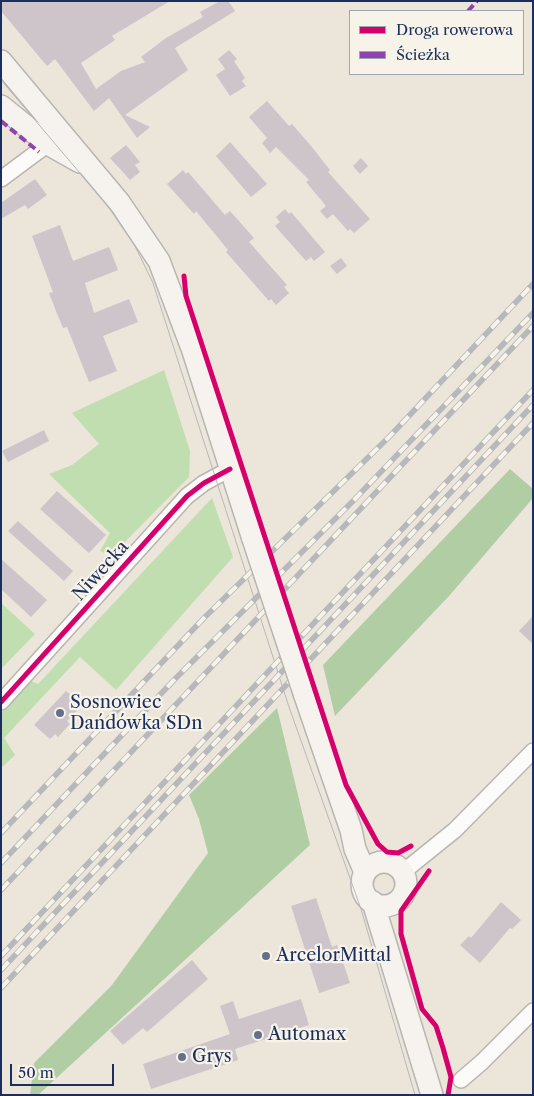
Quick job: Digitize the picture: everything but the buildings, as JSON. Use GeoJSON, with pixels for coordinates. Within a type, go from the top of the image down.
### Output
{"type":"FeatureCollection","features":[{"type":"Feature","properties":{"kind":"main road"},"geometry":{"type":"LineString","coordinates":[[1,61],[120,202],[159,261],[193,351],[304,694],[351,830],[354,848],[374,867]]}},
{"type":"Feature","properties":{"kind":"main road"},"geometry":{"type":"LineString","coordinates":[[1,106],[48,144],[91,168]]}},
{"type":"Feature","properties":{"kind":"main road"},"geometry":{"type":"LineString","coordinates":[[391,863],[403,872],[405,890],[398,900],[383,903],[363,890],[363,880],[374,867],[391,863]]}},
{"type":"Feature","properties":{"kind":"main road"},"geometry":{"type":"LineString","coordinates":[[383,903],[386,940],[397,984],[432,1095]]}},
{"type":"Feature","properties":{"kind":"street"},"geometry":{"type":"LineString","coordinates":[[1,179],[48,144]]}},
{"type":"Feature","properties":{"kind":"street","name":"Niwecka"},"geometry":{"type":"LineString","coordinates":[[1,702],[187,496],[204,483],[230,468]]}},
{"type":"Feature","properties":{"kind":"street"},"geometry":{"type":"LineString","coordinates":[[403,872],[454,830],[533,751]]}},
{"type":"Feature","properties":{"kind":"street"},"geometry":{"type":"LineString","coordinates":[[461,1080],[482,1062],[533,1011]]}},
{"type":"Feature","properties":{"kind":"green space"},"geometry":{"type":"Polygon","coordinates":[[[164,370],[190,451],[189,477],[111,556],[100,551],[110,533],[49,474],[72,465],[99,444],[72,413],[164,370]]]}},
{"type":"Feature","properties":{"kind":"green space"},"geometry":{"type":"Polygon","coordinates":[[[510,469],[533,489],[533,498],[449,596],[335,716],[323,665],[510,469]]]}},
{"type":"Feature","properties":{"kind":"green space"},"geometry":{"type":"Polygon","coordinates":[[[212,498],[233,557],[116,690],[80,657],[4,738],[15,755],[1,768],[1,713],[31,681],[38,684],[212,498]]]}},
{"type":"Feature","properties":{"kind":"green space"},"geometry":{"type":"Polygon","coordinates":[[[1,603],[35,634],[1,669],[1,603]]]}},
{"type":"Feature","properties":{"kind":"green space"},"geometry":{"type":"Polygon","coordinates":[[[277,708],[310,845],[38,1095],[30,1095],[34,1063],[112,985],[208,853],[199,819],[189,795],[277,708]]]}},
{"type":"Feature","properties":{"kind":"tram line"},"geometry":{"type":"LineString","coordinates":[[1,80],[113,212],[135,246],[153,283],[289,707],[361,909],[415,1095]]}},
{"type":"Feature","properties":{"kind":"railway"},"geometry":{"type":"LineString","coordinates":[[1,833],[203,619],[390,436],[533,284]]}},
{"type":"Feature","properties":{"kind":"railway"},"geometry":{"type":"LineString","coordinates":[[1,863],[175,679],[354,500],[533,313]]}},
{"type":"Feature","properties":{"kind":"railway"},"geometry":{"type":"LineString","coordinates":[[1,890],[533,326]]}},
{"type":"Feature","properties":{"kind":"railway"},"geometry":{"type":"LineString","coordinates":[[1,956],[533,390]]}},
{"type":"Feature","properties":{"kind":"railway"},"geometry":{"type":"LineString","coordinates":[[1,970],[533,405]]}},
{"type":"Feature","properties":{"kind":"railway"},"geometry":{"type":"LineString","coordinates":[[1,988],[533,423]]}},
{"type":"Feature","properties":{"kind":"marked path"},"geometry":{"type":"LineString","coordinates":[[469,10],[477,1]]}},
{"type":"Feature","properties":{"kind":"marked path"},"geometry":{"type":"LineString","coordinates":[[1,121],[39,152]]}},
{"type":"Feature","properties":{"kind":"cycle path"},"geometry":{"type":"LineString","coordinates":[[184,276],[186,296],[346,785],[378,844],[387,852],[398,853],[411,846]]}},
{"type":"Feature","properties":{"kind":"cycle path"},"geometry":{"type":"LineString","coordinates":[[1,702],[187,496],[204,483],[230,469]]}},
{"type":"Feature","properties":{"kind":"cycle path"},"geometry":{"type":"LineString","coordinates":[[429,871],[401,911],[401,934],[422,1009],[436,1026],[443,1048],[451,1077],[448,1095]]}},
{"type":"Feature","properties":{"kind":"place","name":"Sosnowiec Dańdówka SDn"},"geometry":{"type":"Point","coordinates":[60,713]}},
{"type":"Feature","properties":{"kind":"place","name":"ArcelorMittal"},"geometry":{"type":"Point","coordinates":[266,956]}},
{"type":"Feature","properties":{"kind":"place","name":"Automax"},"geometry":{"type":"Point","coordinates":[258,1035]}},
{"type":"Feature","properties":{"kind":"place","name":"Grys"},"geometry":{"type":"Point","coordinates":[182,1057]}}]}
